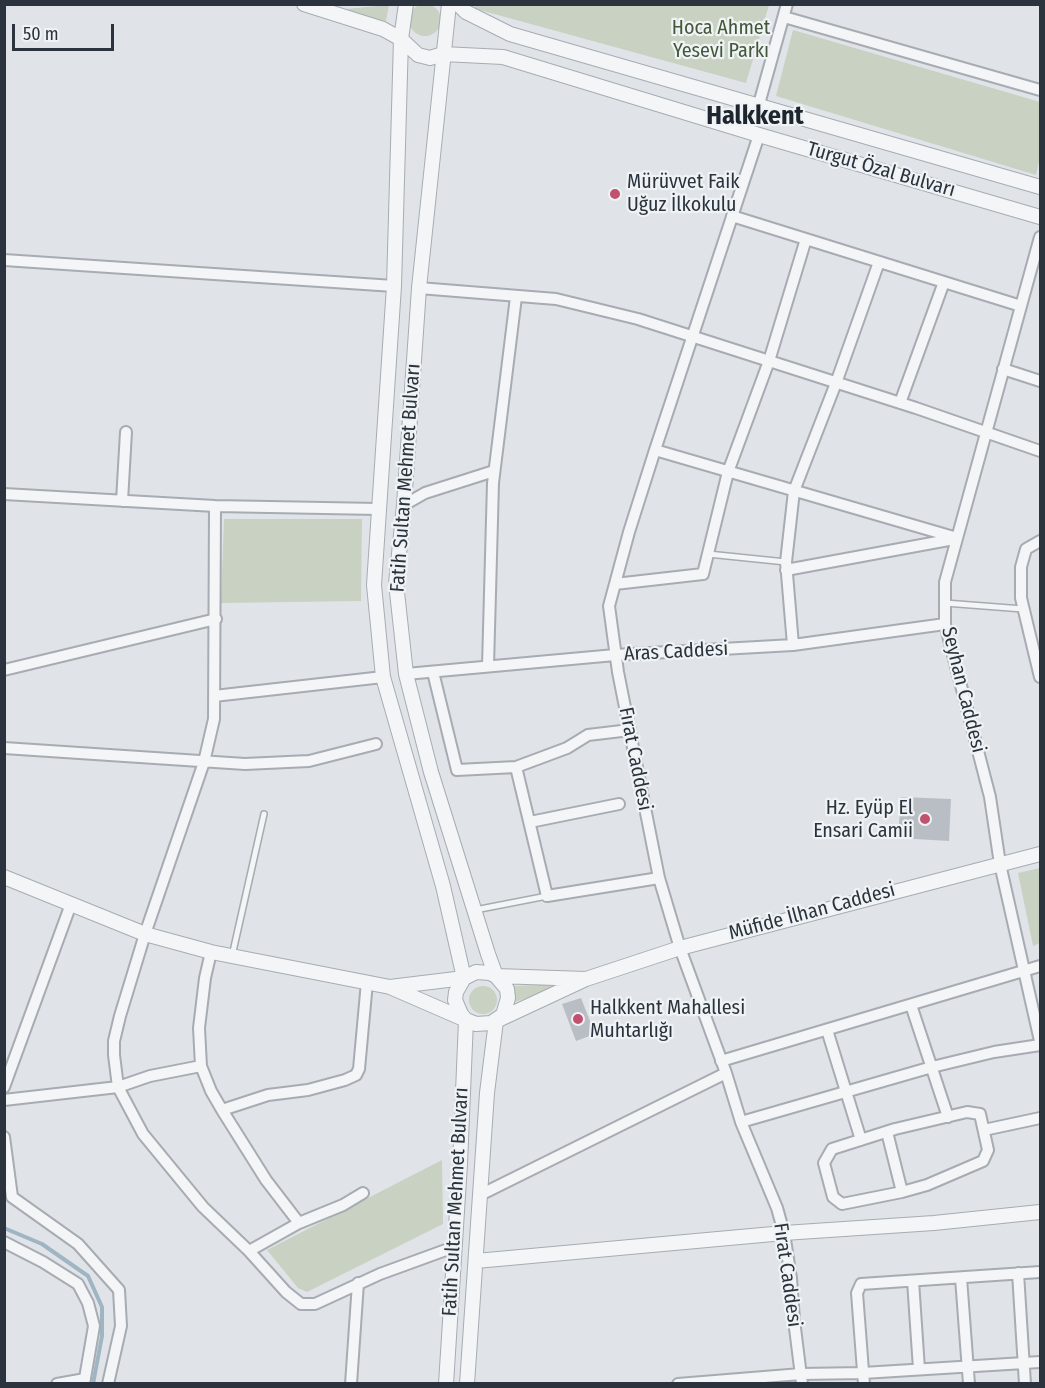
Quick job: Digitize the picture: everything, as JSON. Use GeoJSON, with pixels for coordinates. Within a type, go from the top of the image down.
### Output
{"type":"FeatureCollection","features":[{"type":"Feature","properties":{"kind":"street","name":"Turgut Özal Bulvarı"},"geometry":{"type":"LineString","coordinates":[[304,4],[382,28],[401,39],[418,55],[430,58],[443,54],[503,57],[1041,217]]}},
{"type":"Feature","properties":{"kind":"street","name":"Fatih Sultan Mehmet Bulvarı"},"geometry":{"type":"LineString","coordinates":[[406,4],[401,39],[394,286],[374,585],[383,677],[443,886],[464,978]]}},
{"type":"Feature","properties":{"kind":"street","name":"Fatih Sultan Mehmet Bulvarı"},"geometry":{"type":"LineString","coordinates":[[449,4],[419,288],[404,506],[396,583],[406,674],[431,772],[496,976]]}},
{"type":"Feature","properties":{"kind":"street","name":"Turgut Özal Bulvarı"},"geometry":{"type":"LineString","coordinates":[[458,4],[466,12],[510,34],[1041,187]]}},
{"type":"Feature","properties":{"kind":"street"},"geometry":{"type":"LineString","coordinates":[[759,104],[787,4]]}},
{"type":"Feature","properties":{"kind":"street"},"geometry":{"type":"LineString","coordinates":[[784,17],[1041,90]]}},
{"type":"Feature","properties":{"kind":"street","name":"Fırat Caddesi"},"geometry":{"type":"LineString","coordinates":[[759,135],[691,336],[629,532],[609,606],[615,655],[659,878],[680,948],[726,1073],[741,1122],[777,1208],[784,1233],[801,1379]]}},
{"type":"Feature","properties":{"kind":"street"},"geometry":{"type":"LineString","coordinates":[[732,216],[1021,306]]}},
{"type":"Feature","properties":{"kind":"street","name":"Seyhan Caddesi"},"geometry":{"type":"LineString","coordinates":[[1041,237],[945,582],[945,624],[990,797],[1000,864],[1041,1043]]}},
{"type":"Feature","properties":{"kind":"street"},"geometry":{"type":"LineString","coordinates":[[615,584],[703,574],[728,472],[769,361],[806,239]]}},
{"type":"Feature","properties":{"kind":"street"},"geometry":{"type":"LineString","coordinates":[[4,260],[394,286]]}},
{"type":"Feature","properties":{"kind":"street"},"geometry":{"type":"LineString","coordinates":[[793,645],[786,566],[794,491],[879,262]]}},
{"type":"Feature","properties":{"kind":"street"},"geometry":{"type":"LineString","coordinates":[[900,403],[944,282]]}},
{"type":"Feature","properties":{"kind":"street"},"geometry":{"type":"LineString","coordinates":[[419,288],[516,297],[556,298],[638,319],[1041,451]]}},
{"type":"Feature","properties":{"kind":"street"},"geometry":{"type":"LineString","coordinates":[[488,666],[494,471],[516,297]]}},
{"type":"Feature","properties":{"kind":"street"},"geometry":{"type":"LineString","coordinates":[[1004,369],[1041,381]]}},
{"type":"Feature","properties":{"kind":"street"},"geometry":{"type":"LineString","coordinates":[[122,501],[126,432]]}},
{"type":"Feature","properties":{"kind":"street"},"geometry":{"type":"LineString","coordinates":[[655,450],[957,538]]}},
{"type":"Feature","properties":{"kind":"street"},"geometry":{"type":"LineString","coordinates":[[404,506],[425,493],[494,471]]}},
{"type":"Feature","properties":{"kind":"street"},"geometry":{"type":"LineString","coordinates":[[4,494],[215,506],[378,509]]}},
{"type":"Feature","properties":{"kind":"street"},"geometry":{"type":"LineString","coordinates":[[215,506],[214,719],[204,762],[145,934],[114,1041],[114,1064],[118,1087],[143,1134],[203,1207],[249,1251],[286,1292],[301,1304],[315,1304],[358,1283],[454,1247]]}},
{"type":"Feature","properties":{"kind":"street"},"geometry":{"type":"LineString","coordinates":[[786,566],[957,538]]}},
{"type":"Feature","properties":{"kind":"street"},"geometry":{"type":"LineString","coordinates":[[1041,541],[1026,549],[1021,567],[1021,598],[1041,677]]}},
{"type":"Feature","properties":{"kind":"street"},"geometry":{"type":"LineString","coordinates":[[4,670],[216,619]]}},
{"type":"Feature","properties":{"kind":"street","name":"Aras Caddesi"},"geometry":{"type":"LineString","coordinates":[[406,674],[615,655],[793,645],[945,624]]}},
{"type":"Feature","properties":{"kind":"street"},"geometry":{"type":"LineString","coordinates":[[433,672],[457,770],[516,767],[567,748],[588,735],[630,730]]}},
{"type":"Feature","properties":{"kind":"street"},"geometry":{"type":"LineString","coordinates":[[214,696],[383,677]]}},
{"type":"Feature","properties":{"kind":"street"},"geometry":{"type":"LineString","coordinates":[[4,748],[245,764],[309,761],[376,744]]}},
{"type":"Feature","properties":{"kind":"street"},"geometry":{"type":"LineString","coordinates":[[516,767],[547,896],[659,878]]}},
{"type":"Feature","properties":{"kind":"street"},"geometry":{"type":"LineString","coordinates":[[530,822],[619,804]]}},
{"type":"Feature","properties":{"kind":"street","name":"Müfide İlhan Caddesi"},"geometry":{"type":"LineString","coordinates":[[496,1021],[586,980],[680,948],[1041,854]]}},
{"type":"Feature","properties":{"kind":"street"},"geometry":{"type":"LineString","coordinates":[[4,877],[145,934],[212,952],[390,987],[481,1025],[496,1021],[507,1007],[507,989],[496,976],[490,973],[476,972],[464,978],[390,987]]}},
{"type":"Feature","properties":{"kind":"street"},"geometry":{"type":"LineString","coordinates":[[4,1088],[71,904]]}},
{"type":"Feature","properties":{"kind":"street"},"geometry":{"type":"LineString","coordinates":[[212,952],[205,978],[200,1028],[201,1066],[222,1110],[266,1180],[299,1223]]}},
{"type":"Feature","properties":{"kind":"street"},"geometry":{"type":"LineString","coordinates":[[721,1061],[1041,966]]}},
{"type":"Feature","properties":{"kind":"street"},"geometry":{"type":"LineString","coordinates":[[496,976],[586,980]]}},
{"type":"Feature","properties":{"kind":"street"},"geometry":{"type":"LineString","coordinates":[[464,978],[456,992],[455,1000],[466,1020]]}},
{"type":"Feature","properties":{"kind":"street"},"geometry":{"type":"LineString","coordinates":[[222,1110],[268,1095],[308,1090],[356,1075],[359,1069],[367,982]]}},
{"type":"Feature","properties":{"kind":"street"},"geometry":{"type":"LineString","coordinates":[[911,1005],[948,1117]]}},
{"type":"Feature","properties":{"kind":"street","name":"Fatih Sultan Mehmet Bulvarı"},"geometry":{"type":"LineString","coordinates":[[446,1383],[460,1164],[466,1020]]}},
{"type":"Feature","properties":{"kind":"street","name":"Fatih Sultan Mehmet Bulvarı"},"geometry":{"type":"LineString","coordinates":[[467,1383],[487,1094],[496,1021]]}},
{"type":"Feature","properties":{"kind":"street"},"geometry":{"type":"LineString","coordinates":[[827,1030],[861,1140]]}},
{"type":"Feature","properties":{"kind":"street"},"geometry":{"type":"LineString","coordinates":[[741,1122],[932,1067],[1041,1043]]}},
{"type":"Feature","properties":{"kind":"street"},"geometry":{"type":"LineString","coordinates":[[4,1100],[118,1087],[150,1076],[201,1066]]}},
{"type":"Feature","properties":{"kind":"street"},"geometry":{"type":"LineString","coordinates":[[480,1195],[726,1073]]}},
{"type":"Feature","properties":{"kind":"street"},"geometry":{"type":"LineString","coordinates":[[974,1112],[980,1114],[984,1130],[988,1150],[983,1161],[927,1185],[902,1192],[842,1204],[833,1197],[824,1163],[826,1155],[832,1149],[887,1132],[974,1112]]}},
{"type":"Feature","properties":{"kind":"street"},"geometry":{"type":"LineString","coordinates":[[984,1130],[1041,1118]]}},
{"type":"Feature","properties":{"kind":"street"},"geometry":{"type":"LineString","coordinates":[[887,1132],[902,1192]]}},
{"type":"Feature","properties":{"kind":"street"},"geometry":{"type":"LineString","coordinates":[[4,1137],[12,1197],[78,1244],[119,1290],[121,1326],[108,1383]]}},
{"type":"Feature","properties":{"kind":"street"},"geometry":{"type":"LineString","coordinates":[[249,1251],[299,1223],[363,1193]]}},
{"type":"Feature","properties":{"kind":"street"},"geometry":{"type":"LineString","coordinates":[[476,1261],[1041,1212]]}},
{"type":"Feature","properties":{"kind":"street"},"geometry":{"type":"LineString","coordinates":[[4,1242],[24,1251],[78,1284],[88,1303],[94,1326],[84,1381],[57,1383]]}},
{"type":"Feature","properties":{"kind":"street"},"geometry":{"type":"LineString","coordinates":[[863,1378],[858,1288],[861,1284],[1041,1272]]}},
{"type":"Feature","properties":{"kind":"street"},"geometry":{"type":"LineString","coordinates":[[1018,1274],[1025,1383]]}},
{"type":"Feature","properties":{"kind":"street"},"geometry":{"type":"LineString","coordinates":[[961,1278],[969,1383]]}},
{"type":"Feature","properties":{"kind":"street"},"geometry":{"type":"LineString","coordinates":[[913,1281],[919,1369]]}},
{"type":"Feature","properties":{"kind":"street"},"geometry":{"type":"LineString","coordinates":[[351,1383],[358,1283]]}},
{"type":"Feature","properties":{"kind":"street"},"geometry":{"type":"LineString","coordinates":[[678,1383],[863,1378],[919,1369],[1041,1362]]}},
{"type":"Feature","properties":{"kind":"lane"},"geometry":{"type":"LineString","coordinates":[[708,554],[786,566]]}},
{"type":"Feature","properties":{"kind":"lane"},"geometry":{"type":"LineString","coordinates":[[945,603],[1023,609]]}},
{"type":"Feature","properties":{"kind":"lane"},"geometry":{"type":"LineString","coordinates":[[232,956],[264,814]]}},
{"type":"Feature","properties":{"kind":"lane"},"geometry":{"type":"LineString","coordinates":[[475,910],[547,896]]}},
{"type":"Feature","properties":{"kind":"green space"},"geometry":{"type":"Polygon","coordinates":[[[425,4],[437,8],[441,20],[437,32],[425,36],[413,32],[409,20],[413,8],[425,4]]]}},
{"type":"Feature","properties":{"kind":"green space"},"geometry":{"type":"Polygon","coordinates":[[[389,5],[386,21],[335,10],[389,5]]]}},
{"type":"Feature","properties":{"kind":"green space","name":"Hoca Ahmet Yesevi Parkı"},"geometry":{"type":"Polygon","coordinates":[[[474,5],[769,5],[746,83],[476,9],[474,5]]]}},
{"type":"Feature","properties":{"kind":"green space"},"geometry":{"type":"Polygon","coordinates":[[[793,30],[1040,102],[1040,157],[1036,175],[776,96],[793,30]]]}},
{"type":"Feature","properties":{"kind":"green space"},"geometry":{"type":"Polygon","coordinates":[[[224,519],[362,519],[361,601],[221,603],[224,519]]]}},
{"type":"Feature","properties":{"kind":"green space"},"geometry":{"type":"Polygon","coordinates":[[[1040,868],[1040,943],[1033,946],[1018,873],[1040,868]]]}},
{"type":"Feature","properties":{"kind":"green space"},"geometry":{"type":"Polygon","coordinates":[[[566,984],[515,1002],[511,986],[566,984]]]}},
{"type":"Feature","properties":{"kind":"green space"},"geometry":{"type":"Polygon","coordinates":[[[483,986],[493,990],[497,1000],[493,1010],[483,1014],[473,1010],[469,1000],[473,990],[483,986]]]}},
{"type":"Feature","properties":{"kind":"green space"},"geometry":{"type":"Polygon","coordinates":[[[442,1160],[443,1224],[307,1292],[298,1288],[267,1250],[442,1160]]]}},
{"type":"Feature","properties":{"kind":"building","name":"Hz. Eyüp El Ensari Camii"},"geometry":{"type":"Polygon","coordinates":[[[901,797],[951,799],[949,841],[898,838],[901,797]]]}},
{"type":"Feature","properties":{"kind":"building","name":"Halkkent Mahallesi Muhtarlığı"},"geometry":{"type":"Polygon","coordinates":[[[581,998],[595,1034],[576,1041],[562,1004],[581,998]]]}},
{"type":"Feature","properties":{"kind":"waterway"},"geometry":{"type":"LineString","coordinates":[[4,1228],[42,1244],[88,1276],[102,1307],[102,1336],[93,1384]]}},
{"type":"Feature","properties":{"kind":"place","name":"Mürüvvet Faik Uğuz İlkokulu"},"geometry":{"type":"Point","coordinates":[615,194]}},
{"type":"Feature","properties":{"kind":"place","name":"Hz. Eyüp El Ensari Camii"},"geometry":{"type":"Point","coordinates":[925,819]}},
{"type":"Feature","properties":{"kind":"place","name":"Halkkent Mahallesi Muhtarlığı"},"geometry":{"type":"Point","coordinates":[578,1019]}},
{"type":"Feature","properties":{"kind":"district","name":"Halkkent"},"geometry":{"type":"Point","coordinates":[755,117]}}]}
